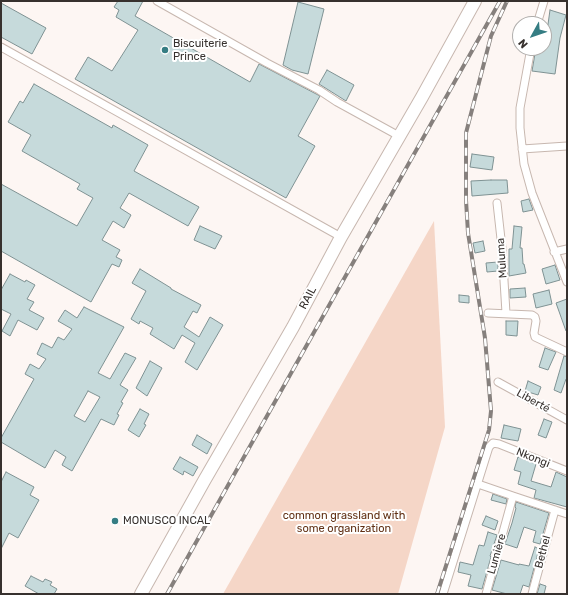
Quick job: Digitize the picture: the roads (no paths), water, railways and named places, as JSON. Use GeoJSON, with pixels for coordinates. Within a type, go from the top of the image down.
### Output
{"type":"FeatureCollection","features":[{"type":"Feature","properties":{"kind":"main road","name":"RAIL"},"geometry":{"type":"LineString","coordinates":[[141,594],[293,327],[340,237],[475,1]]}},
{"type":"Feature","properties":{"kind":"street"},"geometry":{"type":"LineString","coordinates":[[157,1],[399,136]]}},
{"type":"Feature","properties":{"kind":"street"},"geometry":{"type":"LineString","coordinates":[[539,16],[544,1]]}},
{"type":"Feature","properties":{"kind":"street"},"geometry":{"type":"LineString","coordinates":[[1,47],[340,237]]}},
{"type":"Feature","properties":{"kind":"street"},"geometry":{"type":"LineString","coordinates":[[530,56],[520,108],[520,128],[524,164],[532,193],[567,282]]}},
{"type":"Feature","properties":{"kind":"street"},"geometry":{"type":"LineString","coordinates":[[522,149],[567,146]]}},
{"type":"Feature","properties":{"kind":"street","name":"Muluma"},"geometry":{"type":"LineString","coordinates":[[497,203],[502,248],[506,312]]}},
{"type":"Feature","properties":{"kind":"street"},"geometry":{"type":"LineString","coordinates":[[554,252],[567,249]]}},
{"type":"Feature","properties":{"kind":"street"},"geometry":{"type":"LineString","coordinates":[[488,313],[506,312],[532,314],[536,317],[535,337],[567,352]]}},
{"type":"Feature","properties":{"kind":"street","name":"Liberté"},"geometry":{"type":"LineString","coordinates":[[498,382],[567,420]]}},
{"type":"Feature","properties":{"kind":"street","name":"Nkongi"},"geometry":{"type":"LineString","coordinates":[[478,484],[489,448],[493,444],[499,444],[567,471]]}},
{"type":"Feature","properties":{"kind":"street"},"geometry":{"type":"LineString","coordinates":[[443,594],[478,484],[567,514]]}},
{"type":"Feature","properties":{"kind":"street","name":"Lumière"},"geometry":{"type":"LineString","coordinates":[[486,594],[513,496]]}},
{"type":"Feature","properties":{"kind":"street","name":"Bethel"},"geometry":{"type":"LineString","coordinates":[[532,594],[555,510]]}},
{"type":"Feature","properties":{"kind":"railway"},"geometry":{"type":"LineString","coordinates":[[167,594],[500,1]]}},
{"type":"Feature","properties":{"kind":"railway"},"geometry":{"type":"LineString","coordinates":[[437,594],[489,430],[491,411],[485,338],[468,233],[466,200],[466,133],[491,36],[507,1]]}},
{"type":"Feature","properties":{"kind":"place","name":"Biscuiterie Prince"},"geometry":{"type":"Point","coordinates":[165,50]}},
{"type":"Feature","properties":{"kind":"place","name":"MONUSCO INCAL"},"geometry":{"type":"Point","coordinates":[115,521]}},
{"type":"Feature","properties":{"kind":"park label","name":"common grassland with some organization"},"geometry":{"type":"Point","coordinates":[344,522]}}]}
